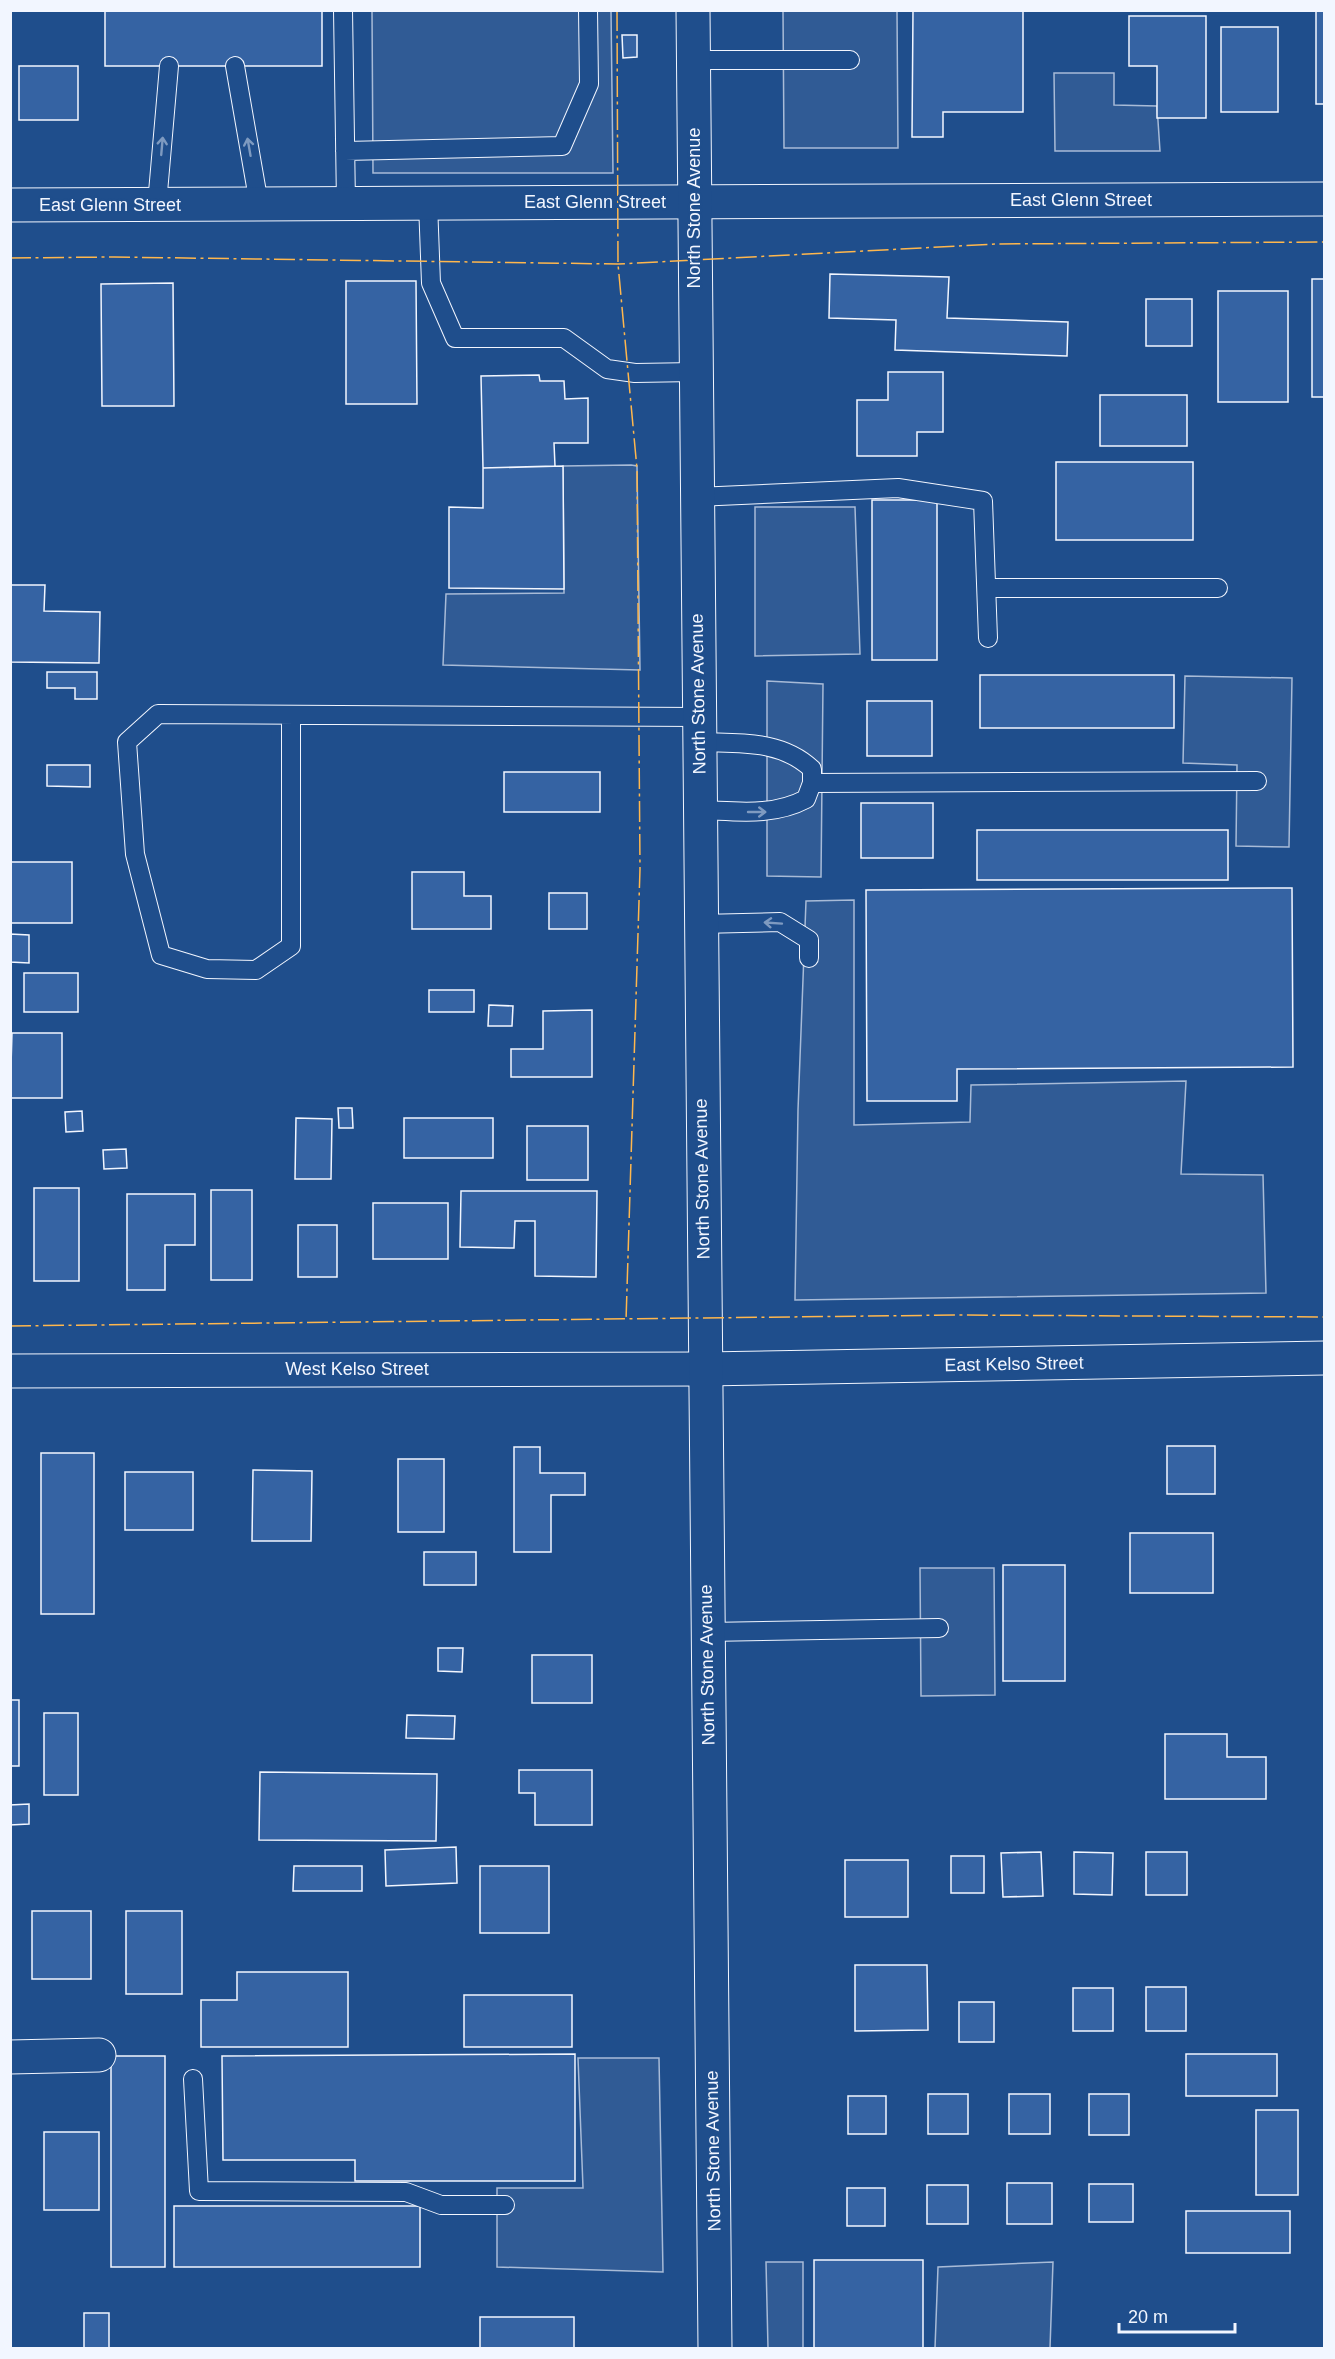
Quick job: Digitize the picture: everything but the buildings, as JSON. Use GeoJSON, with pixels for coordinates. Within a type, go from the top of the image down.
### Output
{"type":"FeatureCollection","features":[{"type":"Feature","properties":{"kind":"street","name":"North Stone Avenue"},"geometry":{"type":"LineString","coordinates":[[693,10],[693,202],[715,2349]]}},
{"type":"Feature","properties":{"kind":"street","name":"East Glenn Street"},"geometry":{"type":"LineString","coordinates":[[10,205],[1324,199]]}},
{"type":"Feature","properties":{"kind":"street","name":"East Kelso Street"},"geometry":{"type":"LineString","coordinates":[[704,1370],[1324,1358]]}},
{"type":"Feature","properties":{"kind":"street","name":"West Kelso Street"},"geometry":{"type":"LineString","coordinates":[[10,1371],[704,1370]]}},
{"type":"Feature","properties":{"kind":"street"},"geometry":{"type":"LineString","coordinates":[[10,2057],[99,2055]]}},
{"type":"Feature","properties":{"kind":"lane"},"geometry":{"type":"LineString","coordinates":[[343,10],[346,204]]}},
{"type":"Feature","properties":{"kind":"lane"},"geometry":{"type":"LineString","coordinates":[[345,151],[562,146],[589,84],[588,10]]}},
{"type":"Feature","properties":{"kind":"lane"},"geometry":{"type":"LineString","coordinates":[[693,60],[850,60]]}},
{"type":"Feature","properties":{"kind":"lane"},"geometry":{"type":"LineString","coordinates":[[157,204],[169,66]]}},
{"type":"Feature","properties":{"kind":"lane"},"geometry":{"type":"LineString","coordinates":[[235,66],[259,204]]}},
{"type":"Feature","properties":{"kind":"lane"},"geometry":{"type":"LineString","coordinates":[[428,203],[431,283],[455,338],[564,338],[607,369],[635,374],[695,372]]}},
{"type":"Feature","properties":{"kind":"lane"},"geometry":{"type":"LineString","coordinates":[[696,497],[898,488],[983,501],[988,638]]}},
{"type":"Feature","properties":{"kind":"lane"},"geometry":{"type":"LineString","coordinates":[[987,588],[1218,588]]}},
{"type":"Feature","properties":{"kind":"lane"},"geometry":{"type":"LineString","coordinates":[[291,715],[291,946],[256,970],[207,969],[161,955],[135,855],[127,742],[158,714],[291,715],[698,729],[773,746],[800,758],[812,769],[812,783],[806,799],[787,809],[762,812],[699,810]]}},
{"type":"Feature","properties":{"kind":"lane"},"geometry":{"type":"LineString","coordinates":[[812,783],[1257,781]]}},
{"type":"Feature","properties":{"kind":"lane"},"geometry":{"type":"LineString","coordinates":[[700,924],[780,922],[809,940],[809,958]]}},
{"type":"Feature","properties":{"kind":"lane"},"geometry":{"type":"LineString","coordinates":[[707,1632],[939,1628]]}},
{"type":"Feature","properties":{"kind":"lane"},"geometry":{"type":"LineString","coordinates":[[193,2079],[199,2191],[406,2192],[441,2205],[506,2205]]}},
{"type":"Feature","properties":{"kind":"shaded area"},"geometry":{"type":"Polygon","coordinates":[[[372,11],[611,11],[613,173],[373,173],[372,11]]]}},
{"type":"Feature","properties":{"kind":"shaded area"},"geometry":{"type":"Polygon","coordinates":[[[783,11],[897,11],[898,148],[784,148],[783,11]]]}},
{"type":"Feature","properties":{"kind":"shaded area"},"geometry":{"type":"Polygon","coordinates":[[[1054,73],[1114,73],[1114,105],[1157,106],[1160,151],[1055,151],[1054,73]]]}},
{"type":"Feature","properties":{"kind":"shaded area"},"geometry":{"type":"Polygon","coordinates":[[[563,466],[637,466],[640,670],[443,665],[446,594],[564,593],[563,466]]]}},
{"type":"Feature","properties":{"kind":"shaded area"},"geometry":{"type":"Polygon","coordinates":[[[755,507],[855,507],[860,654],[755,656],[755,507]]]}},
{"type":"Feature","properties":{"kind":"shaded area"},"geometry":{"type":"Polygon","coordinates":[[[1185,676],[1292,678],[1289,847],[1236,846],[1237,765],[1183,763],[1185,676]]]}},
{"type":"Feature","properties":{"kind":"shaded area"},"geometry":{"type":"Polygon","coordinates":[[[767,681],[823,684],[821,877],[767,876],[767,681]]]}},
{"type":"Feature","properties":{"kind":"shaded area"},"geometry":{"type":"Polygon","coordinates":[[[854,900],[854,1125],[970,1122],[971,1085],[1186,1081],[1181,1174],[1263,1175],[1266,1293],[795,1300],[798,1110],[806,901],[854,900]]]}},
{"type":"Feature","properties":{"kind":"shaded area"},"geometry":{"type":"Polygon","coordinates":[[[920,1568],[994,1568],[995,1695],[921,1696],[920,1568]]]}},
{"type":"Feature","properties":{"kind":"shaded area"},"geometry":{"type":"Polygon","coordinates":[[[578,2058],[659,2058],[663,2272],[497,2267],[497,2188],[583,2188],[578,2058]]]}},
{"type":"Feature","properties":{"kind":"shaded area"},"geometry":{"type":"Polygon","coordinates":[[[766,2262],[803,2262],[803,2348],[768,2348],[766,2262]]]}},
{"type":"Feature","properties":{"kind":"shaded area"},"geometry":{"type":"Polygon","coordinates":[[[1053,2262],[1050,2348],[935,2348],[938,2267],[1053,2262]]]}},
{"type":"Feature","properties":{"kind":"power"},"geometry":{"type":"LineString","coordinates":[[617,10],[618,264],[637,469],[640,869],[626,1321]]}},
{"type":"Feature","properties":{"kind":"power"},"geometry":{"type":"LineString","coordinates":[[10,258],[114,257],[618,264],[995,244],[1324,242]]}},
{"type":"Feature","properties":{"kind":"power"},"geometry":{"type":"LineString","coordinates":[[10,1326],[958,1315],[1324,1317]]}}]}
